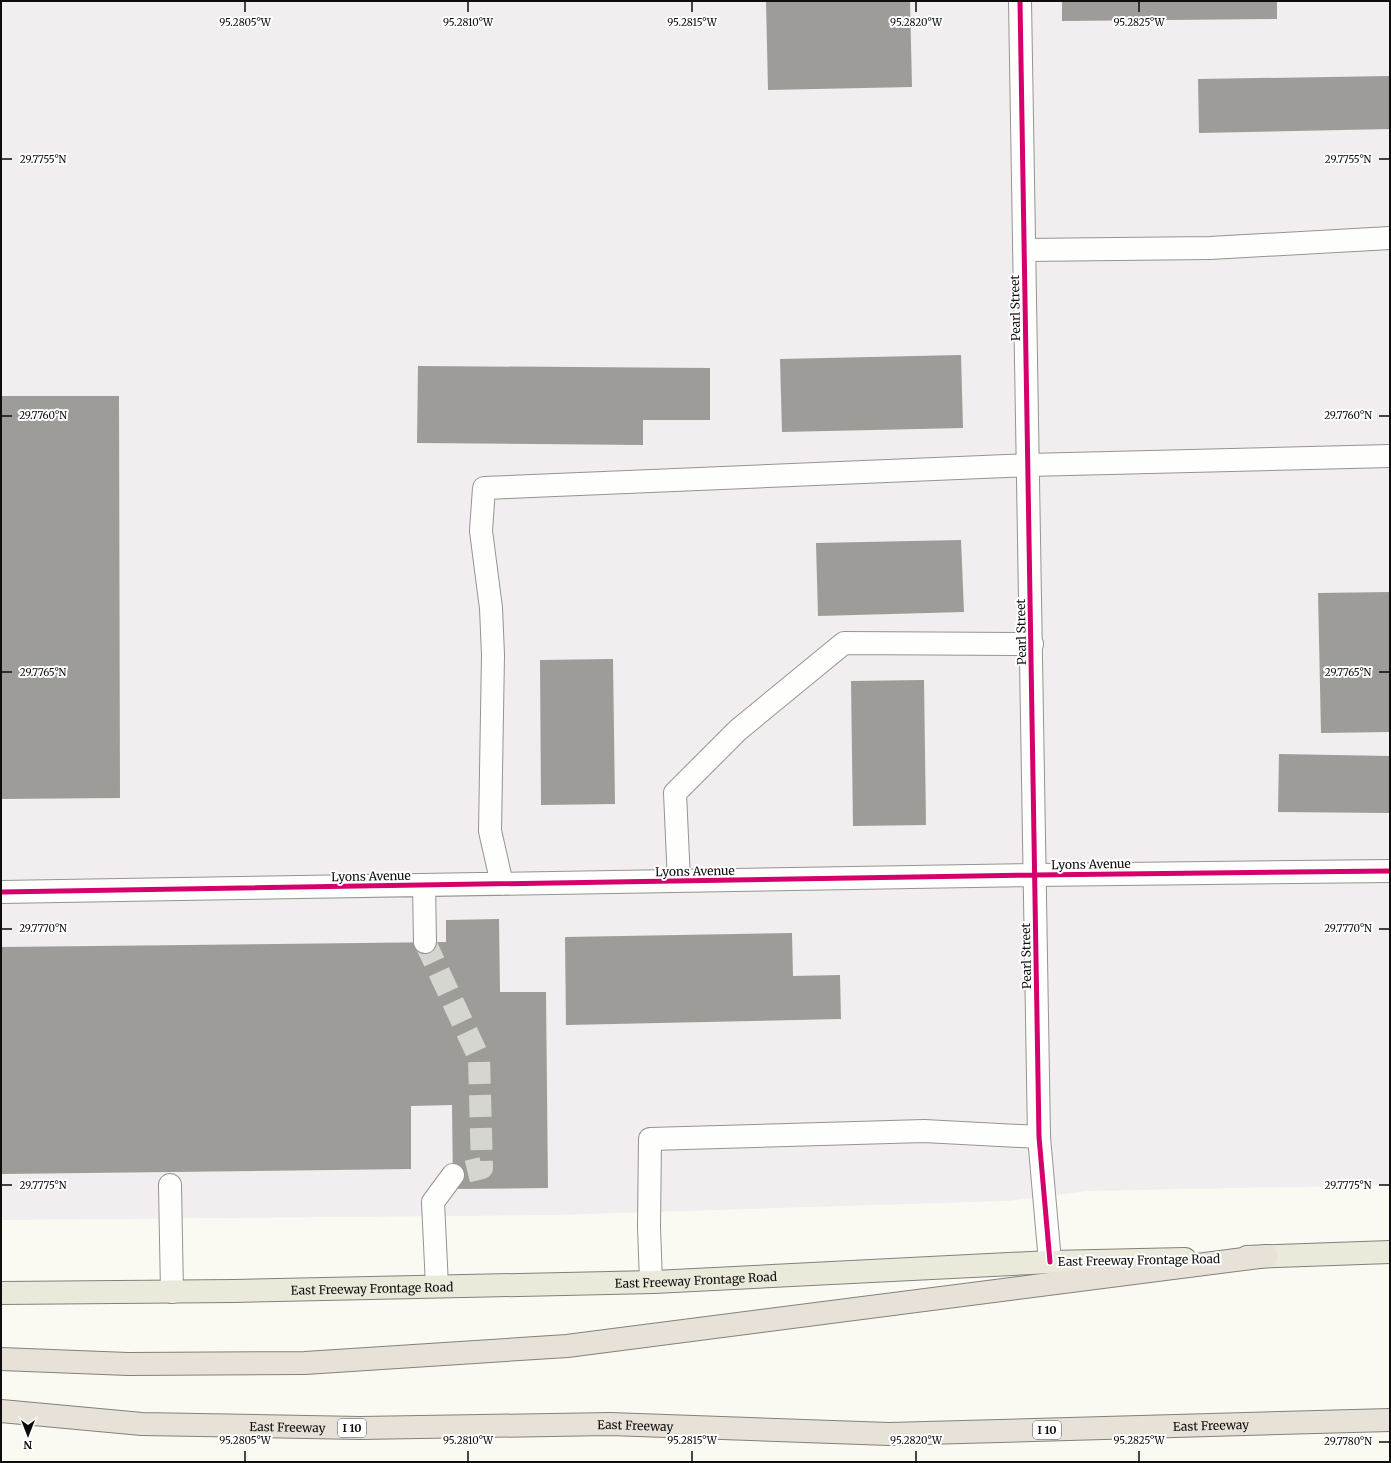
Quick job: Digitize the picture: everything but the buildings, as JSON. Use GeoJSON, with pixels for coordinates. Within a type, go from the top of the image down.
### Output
{"type":"FeatureCollection","features":[{"type":"Feature","properties":{"kind":"highway"},"geometry":{"type":"LineString","coordinates":[[1,1359],[128,1364],[305,1363],[567,1346],[1267,1256]]}},
{"type":"Feature","properties":{"kind":"highway","name":"East Freeway"},"geometry":{"type":"LineString","coordinates":[[1,1411],[142,1424],[360,1428],[610,1424],[889,1434],[1390,1420]]}},
{"type":"Feature","properties":{"kind":"main road","name":"East Freeway Frontage Road"},"geometry":{"type":"LineString","coordinates":[[1,1293],[172,1292],[651,1282],[1050,1262],[1390,1252]]}},
{"type":"Feature","properties":{"kind":"street","name":"Pearl Street"},"geometry":{"type":"LineString","coordinates":[[1020,1],[1032,644],[1034,875],[1039,1137],[1050,1262]]}},
{"type":"Feature","properties":{"kind":"street"},"geometry":{"type":"LineString","coordinates":[[1024,250],[1210,248],[1390,238]]}},
{"type":"Feature","properties":{"kind":"street"},"geometry":{"type":"LineString","coordinates":[[502,884],[490,831],[493,655],[491,608],[481,531],[484,488],[1028,465],[1390,456]]}},
{"type":"Feature","properties":{"kind":"street"},"geometry":{"type":"LineString","coordinates":[[679,881],[676,793],[738,730],[844,643],[1032,644]]}},
{"type":"Feature","properties":{"kind":"street","name":"Lyons Avenue"},"geometry":{"type":"LineString","coordinates":[[1,892],[1034,875],[1390,871]]}},
{"type":"Feature","properties":{"kind":"street"},"geometry":{"type":"LineString","coordinates":[[424,885],[425,942]]}},
{"type":"Feature","properties":{"kind":"street"},"geometry":{"type":"LineString","coordinates":[[651,1282],[649,1227],[650,1140],[924,1131],[1039,1137]]}},
{"type":"Feature","properties":{"kind":"street"},"geometry":{"type":"LineString","coordinates":[[436,1286],[433,1202],[453,1175]]}},
{"type":"Feature","properties":{"kind":"street"},"geometry":{"type":"LineString","coordinates":[[170,1185],[172,1292]]}},
{"type":"Feature","properties":{"kind":"shaded area"},"geometry":{"type":"Polygon","coordinates":[[[1,1],[1390,1],[1390,1185],[1087,1191],[1007,1201],[556,1215],[1,1220],[1,1]]]}},
{"type":"Feature","properties":{"kind":"tunnel"},"geometry":{"type":"LineString","coordinates":[[425,942],[479,1058],[482,1168],[453,1175]]}},
{"type":"Feature","properties":{"kind":"cycle path"},"geometry":{"type":"LineString","coordinates":[[1020,1],[1039,1137],[1050,1262]]}},
{"type":"Feature","properties":{"kind":"cycle path"},"geometry":{"type":"LineString","coordinates":[[1,892],[1034,875],[1390,871]]}}]}
